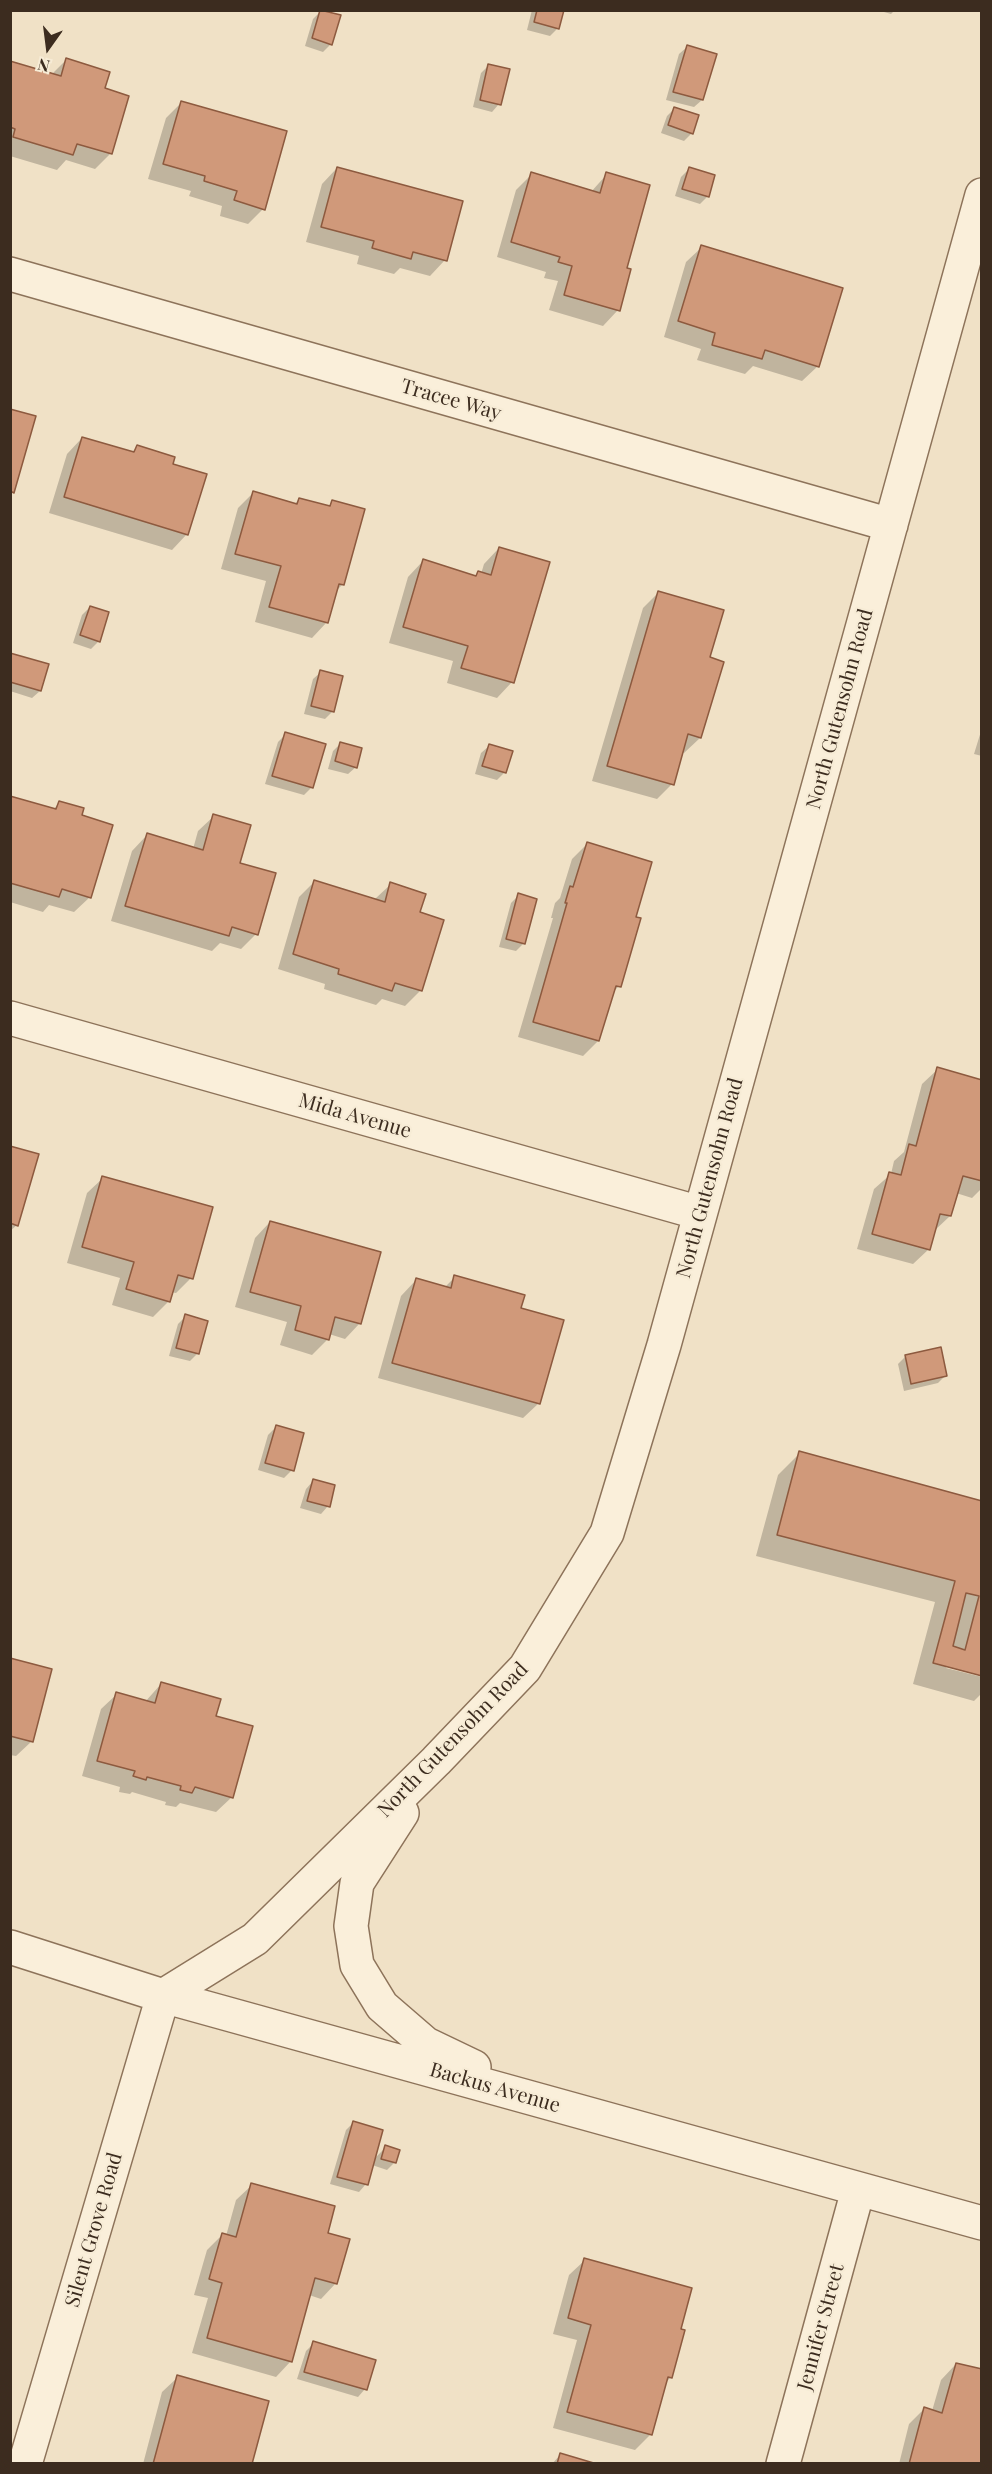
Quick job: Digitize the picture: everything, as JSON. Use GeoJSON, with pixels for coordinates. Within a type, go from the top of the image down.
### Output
{"type":"FeatureCollection","features":[{"type":"Feature","properties":{"kind":"street","name":"North Gutensohn Road"},"geometry":{"type":"LineString","coordinates":[[163,1996],[255,1939],[436,1761],[525,1668],[607,1533],[664,1346],[981,195]]}},
{"type":"Feature","properties":{"kind":"street","name":"Tracee Way"},"geometry":{"type":"LineString","coordinates":[[10,274],[891,525]]}},
{"type":"Feature","properties":{"kind":"street","name":"Mida Avenue"},"geometry":{"type":"LineString","coordinates":[[10,1018],[700,1213]]}},
{"type":"Feature","properties":{"kind":"street"},"geometry":{"type":"LineString","coordinates":[[436,1761],[357,1883],[351,1926],[357,1965],[382,2006],[426,2044],[554,2105]]}},
{"type":"Feature","properties":{"kind":"street","name":"Backus Avenue"},"geometry":{"type":"LineString","coordinates":[[10,1947],[163,1996],[981,2223]]}},
{"type":"Feature","properties":{"kind":"street","name":"Silent Grove Road"},"geometry":{"type":"LineString","coordinates":[[25,2463],[163,1996]]}},
{"type":"Feature","properties":{"kind":"street","name":"Jennifer Street"},"geometry":{"type":"LineString","coordinates":[[783,2463],[858,2190]]}},
{"type":"Feature","properties":{"kind":"building"},"geometry":{"type":"Polygon","coordinates":[[[320,10],[341,15],[332,45],[312,38],[320,10]]]}},
{"type":"Feature","properties":{"kind":"building"},"geometry":{"type":"Polygon","coordinates":[[[537,10],[564,10],[559,29],[534,22],[537,10]]]}},
{"type":"Feature","properties":{"kind":"building"},"geometry":{"type":"Polygon","coordinates":[[[687,45],[717,54],[703,100],[673,92],[687,45]]]}},
{"type":"Feature","properties":{"kind":"building"},"geometry":{"type":"Polygon","coordinates":[[[66,58],[110,72],[105,88],[129,96],[112,154],[77,144],[73,155],[13,137],[15,129],[10,127],[10,61],[61,76],[66,58]]]}},
{"type":"Feature","properties":{"kind":"building"},"geometry":{"type":"Polygon","coordinates":[[[488,64],[510,69],[501,105],[480,100],[488,64]]]}},
{"type":"Feature","properties":{"kind":"building"},"geometry":{"type":"Polygon","coordinates":[[[181,101],[287,131],[265,210],[234,200],[237,191],[204,181],[205,176],[163,164],[181,101]]]}},
{"type":"Feature","properties":{"kind":"building"},"geometry":{"type":"Polygon","coordinates":[[[674,107],[699,115],[693,134],[668,125],[674,107]]]}},
{"type":"Feature","properties":{"kind":"building"},"geometry":{"type":"Polygon","coordinates":[[[337,167],[463,201],[447,261],[413,252],[411,259],[372,248],[374,241],[321,227],[337,167]]]}},
{"type":"Feature","properties":{"kind":"building"},"geometry":{"type":"Polygon","coordinates":[[[689,167],[715,175],[709,197],[682,189],[689,167]]]}},
{"type":"Feature","properties":{"kind":"building"},"geometry":{"type":"Polygon","coordinates":[[[531,172],[600,193],[606,172],[650,185],[627,268],[631,269],[620,311],[564,295],[572,266],[558,262],[560,257],[511,242],[531,172]]]}},
{"type":"Feature","properties":{"kind":"building"},"geometry":{"type":"Polygon","coordinates":[[[701,245],[843,288],[819,367],[765,350],[762,359],[712,345],[715,333],[678,321],[701,245]]]}},
{"type":"Feature","properties":{"kind":"building"},"geometry":{"type":"Polygon","coordinates":[[[10,409],[36,416],[14,493],[10,491],[10,409]]]}},
{"type":"Feature","properties":{"kind":"building"},"geometry":{"type":"Polygon","coordinates":[[[82,437],[134,452],[137,445],[175,457],[173,464],[207,474],[188,535],[64,497],[82,437]]]}},
{"type":"Feature","properties":{"kind":"building"},"geometry":{"type":"Polygon","coordinates":[[[253,491],[297,504],[299,498],[330,506],[332,500],[365,509],[344,585],[339,584],[328,623],[269,607],[281,566],[235,554],[253,491]]]}},
{"type":"Feature","properties":{"kind":"building"},"geometry":{"type":"Polygon","coordinates":[[[499,547],[550,562],[514,683],[461,668],[468,646],[403,627],[423,559],[476,576],[478,571],[491,575],[499,547]]]}},
{"type":"Feature","properties":{"kind":"building"},"geometry":{"type":"Polygon","coordinates":[[[658,591],[724,610],[710,657],[724,662],[701,738],[688,734],[674,785],[607,766],[658,591]]]}},
{"type":"Feature","properties":{"kind":"building"},"geometry":{"type":"Polygon","coordinates":[[[90,606],[109,612],[100,642],[80,635],[90,606]]]}},
{"type":"Feature","properties":{"kind":"building"},"geometry":{"type":"Polygon","coordinates":[[[10,653],[49,664],[41,691],[10,682],[10,653]]]}},
{"type":"Feature","properties":{"kind":"building"},"geometry":{"type":"Polygon","coordinates":[[[320,670],[343,676],[334,712],[311,706],[320,670]]]}},
{"type":"Feature","properties":{"kind":"building"},"geometry":{"type":"Polygon","coordinates":[[[285,732],[326,744],[313,788],[272,776],[285,732]]]}},
{"type":"Feature","properties":{"kind":"building"},"geometry":{"type":"Polygon","coordinates":[[[340,742],[362,748],[357,768],[335,761],[340,742]]]}},
{"type":"Feature","properties":{"kind":"building"},"geometry":{"type":"Polygon","coordinates":[[[489,744],[513,751],[506,773],[482,766],[489,744]]]}},
{"type":"Feature","properties":{"kind":"building"},"geometry":{"type":"Polygon","coordinates":[[[10,796],[56,809],[59,801],[84,808],[82,815],[113,825],[91,898],[62,889],[59,897],[10,883],[10,796]]]}},
{"type":"Feature","properties":{"kind":"building"},"geometry":{"type":"Polygon","coordinates":[[[213,814],[251,825],[240,863],[276,873],[258,935],[232,927],[229,936],[125,906],[147,833],[203,850],[213,814]]]}},
{"type":"Feature","properties":{"kind":"building"},"geometry":{"type":"Polygon","coordinates":[[[587,842],[652,862],[636,917],[641,918],[621,987],[616,986],[599,1041],[533,1022],[570,886],[573,887],[587,842]]]}},
{"type":"Feature","properties":{"kind":"building"},"geometry":{"type":"Polygon","coordinates":[[[314,880],[385,902],[390,882],[426,894],[420,912],[444,920],[422,991],[395,983],[392,991],[338,974],[339,969],[293,954],[314,880]]]}},
{"type":"Feature","properties":{"kind":"building"},"geometry":{"type":"Polygon","coordinates":[[[518,893],[537,899],[525,944],[506,939],[518,893]]]}},
{"type":"Feature","properties":{"kind":"building"},"geometry":{"type":"Polygon","coordinates":[[[937,1067],[982,1080],[982,1181],[963,1176],[951,1216],[940,1214],[930,1250],[872,1234],[889,1172],[901,1175],[909,1144],[916,1146],[937,1067]]]}},
{"type":"Feature","properties":{"kind":"building"},"geometry":{"type":"Polygon","coordinates":[[[10,1146],[39,1154],[18,1226],[10,1223],[10,1146]]]}},
{"type":"Feature","properties":{"kind":"building"},"geometry":{"type":"Polygon","coordinates":[[[102,1176],[213,1207],[193,1279],[178,1275],[170,1302],[126,1289],[134,1262],[82,1247],[102,1176]]]}},
{"type":"Feature","properties":{"kind":"building"},"geometry":{"type":"Polygon","coordinates":[[[270,1221],[381,1252],[361,1324],[335,1317],[329,1340],[295,1330],[301,1306],[250,1292],[270,1221]]]}},
{"type":"Feature","properties":{"kind":"building"},"geometry":{"type":"Polygon","coordinates":[[[454,1275],[525,1295],[521,1308],[564,1320],[540,1404],[392,1363],[416,1278],[451,1288],[454,1275]]]}},
{"type":"Feature","properties":{"kind":"building"},"geometry":{"type":"Polygon","coordinates":[[[185,1314],[208,1321],[199,1354],[176,1348],[185,1314]]]}},
{"type":"Feature","properties":{"kind":"building"},"geometry":{"type":"Polygon","coordinates":[[[941,1347],[947,1376],[911,1384],[905,1355],[941,1347]]]}},
{"type":"Feature","properties":{"kind":"building"},"geometry":{"type":"Polygon","coordinates":[[[276,1425],[304,1433],[294,1471],[265,1463],[276,1425]]]}},
{"type":"Feature","properties":{"kind":"building"},"geometry":{"type":"Polygon","coordinates":[[[799,1451],[982,1501],[982,1676],[933,1663],[955,1581],[777,1535],[799,1451]],[[966,1593],[953,1646],[965,1650],[979,1596],[966,1593]]]}},
{"type":"Feature","properties":{"kind":"building"},"geometry":{"type":"Polygon","coordinates":[[[313,1479],[335,1485],[330,1507],[307,1501],[313,1479]]]}},
{"type":"Feature","properties":{"kind":"building"},"geometry":{"type":"Polygon","coordinates":[[[10,1658],[52,1669],[33,1742],[10,1736],[10,1658]]]}},
{"type":"Feature","properties":{"kind":"building"},"geometry":{"type":"Polygon","coordinates":[[[161,1682],[221,1699],[216,1716],[253,1726],[233,1798],[195,1787],[192,1793],[180,1790],[181,1786],[147,1777],[146,1780],[133,1776],[135,1771],[97,1761],[116,1692],[155,1703],[161,1682]]]}},
{"type":"Feature","properties":{"kind":"building"},"geometry":{"type":"Polygon","coordinates":[[[353,2121],[383,2130],[368,2185],[337,2177],[353,2121]]]}},
{"type":"Feature","properties":{"kind":"building"},"geometry":{"type":"Polygon","coordinates":[[[385,2145],[400,2150],[396,2163],[381,2159],[385,2145]]]}},
{"type":"Feature","properties":{"kind":"building"},"geometry":{"type":"Polygon","coordinates":[[[251,2183],[335,2206],[328,2233],[350,2239],[337,2284],[315,2278],[292,2362],[207,2338],[222,2283],[209,2279],[222,2233],[236,2237],[251,2183]]]}},
{"type":"Feature","properties":{"kind":"building"},"geometry":{"type":"Polygon","coordinates":[[[584,2258],[692,2288],[681,2329],[685,2330],[672,2378],[668,2377],[652,2435],[567,2412],[591,2325],[568,2318],[584,2258]]]}},
{"type":"Feature","properties":{"kind":"building"},"geometry":{"type":"Polygon","coordinates":[[[313,2341],[376,2360],[367,2390],[304,2372],[313,2341]]]}},
{"type":"Feature","properties":{"kind":"building"},"geometry":{"type":"Polygon","coordinates":[[[956,2363],[982,2369],[982,2464],[909,2464],[924,2407],[942,2413],[956,2363]]]}},
{"type":"Feature","properties":{"kind":"building"},"geometry":{"type":"Polygon","coordinates":[[[177,2375],[269,2401],[252,2464],[153,2464],[177,2375]]]}},
{"type":"Feature","properties":{"kind":"building"},"geometry":{"type":"Polygon","coordinates":[[[560,2453],[597,2464],[557,2464],[560,2453]]]}}]}
